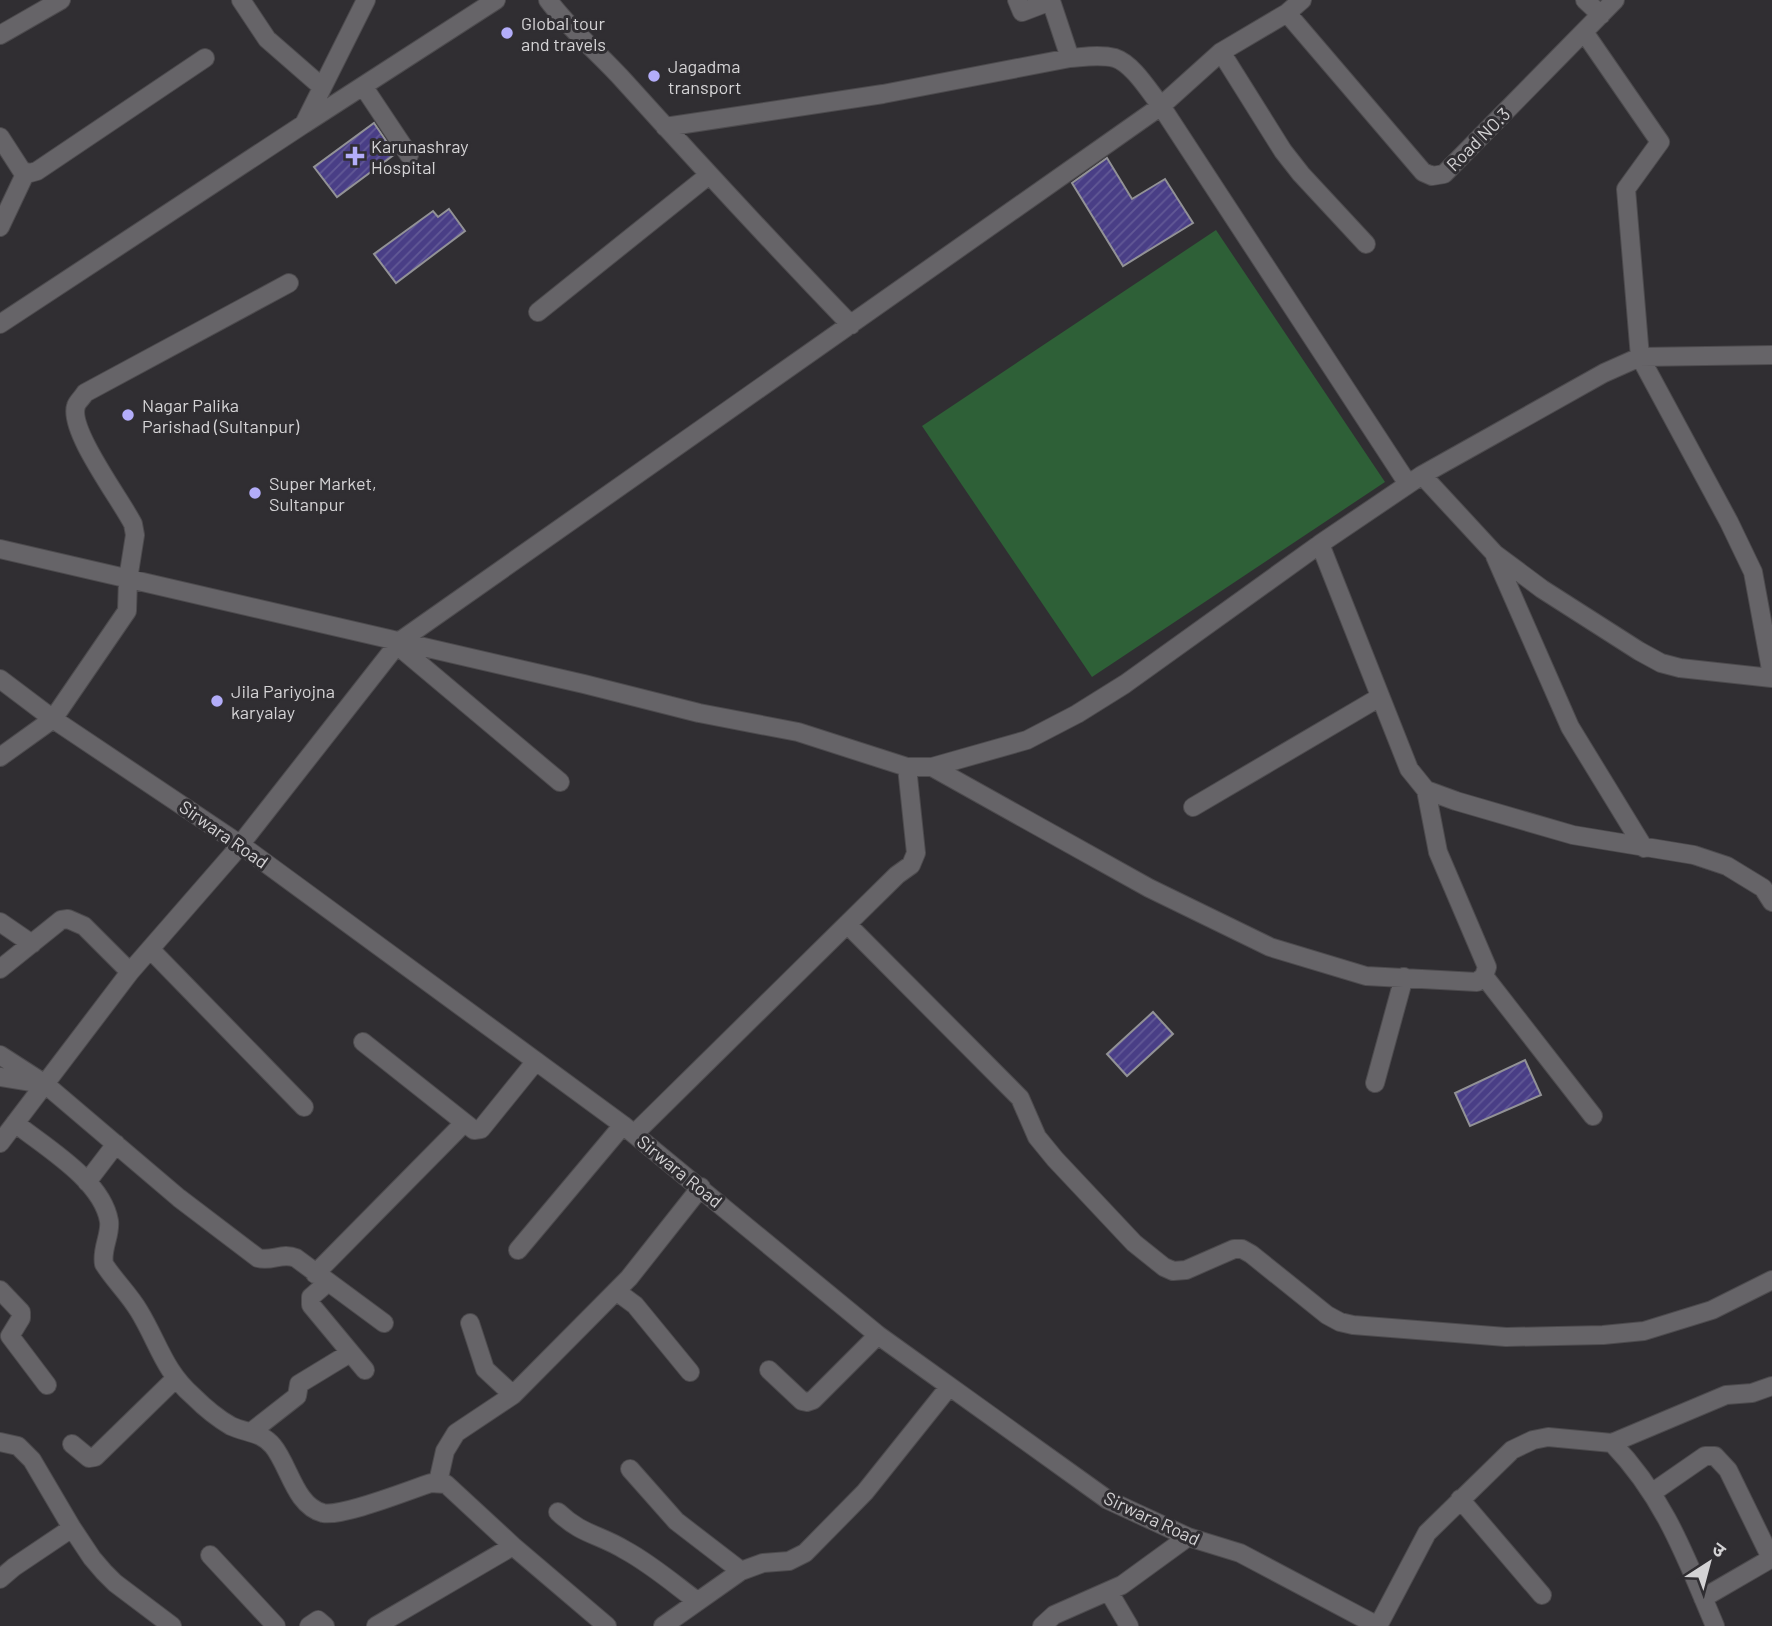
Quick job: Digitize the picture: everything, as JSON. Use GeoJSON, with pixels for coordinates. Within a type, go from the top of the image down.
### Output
{"type":"FeatureCollection","features":[{"type":"Feature","properties":{"kind":"street"},"geometry":{"type":"LineString","coordinates":[[0,35],[61,0]]}},
{"type":"Feature","properties":{"kind":"street"},"geometry":{"type":"LineString","coordinates":[[241,0],[267,39],[322,87]]}},
{"type":"Feature","properties":{"kind":"street"},"geometry":{"type":"LineString","coordinates":[[304,124],[366,0]]}},
{"type":"Feature","properties":{"kind":"street"},"geometry":{"type":"LineString","coordinates":[[1,316],[496,0]]}},
{"type":"Feature","properties":{"kind":"street"},"geometry":{"type":"LineString","coordinates":[[548,0],[566,25],[622,79],[851,324]]}},
{"type":"Feature","properties":{"kind":"street"},"geometry":{"type":"LineString","coordinates":[[1017,0],[1023,12],[1051,1],[1070,58]]}},
{"type":"Feature","properties":{"kind":"street"},"geometry":{"type":"LineString","coordinates":[[0,1143],[130,972],[241,845],[398,643],[1161,106],[1222,52],[1287,13],[1302,0]]}},
{"type":"Feature","properties":{"kind":"street"},"geometry":{"type":"LineString","coordinates":[[1585,0],[1601,15]]}},
{"type":"Feature","properties":{"kind":"street","name":"Road NO.3"},"geometry":{"type":"LineString","coordinates":[[1287,13],[1423,172],[1432,176],[1444,174],[1615,0]]}},
{"type":"Feature","properties":{"kind":"street"},"geometry":{"type":"LineString","coordinates":[[665,127],[883,94],[1070,58],[1101,56],[1117,59],[1130,68],[1161,106],[1415,479],[1495,554],[1542,589],[1661,663],[1680,668],[1772,677],[1753,572],[1640,357],[1626,189],[1660,142],[1584,32]]}},
{"type":"Feature","properties":{"kind":"street"},"geometry":{"type":"LineString","coordinates":[[1222,52],[1283,151],[1366,244]]}},
{"type":"Feature","properties":{"kind":"street"},"geometry":{"type":"LineString","coordinates":[[0,136],[17,166],[26,172],[37,170],[205,58]]}},
{"type":"Feature","properties":{"kind":"street"},"geometry":{"type":"LineString","coordinates":[[363,86],[409,155]]}},
{"type":"Feature","properties":{"kind":"street"},"geometry":{"type":"LineString","coordinates":[[0,227],[26,172]]}},
{"type":"Feature","properties":{"kind":"street"},"geometry":{"type":"LineString","coordinates":[[538,313],[709,175]]}},
{"type":"Feature","properties":{"kind":"street"},"geometry":{"type":"LineString","coordinates":[[0,757],[53,719],[127,611],[128,579],[135,535],[133,524],[91,455],[76,420],[76,406],[85,393],[289,283]]}},
{"type":"Feature","properties":{"kind":"street"},"geometry":{"type":"LineString","coordinates":[[0,549],[699,713],[798,732],[908,767],[932,767],[1027,740],[1077,714],[1125,684],[1415,479],[1604,373],[1640,357],[1772,355]]}},
{"type":"Feature","properties":{"kind":"street"},"geometry":{"type":"LineString","coordinates":[[932,767],[1149,888],[1270,947],[1366,976],[1477,982],[1484,976],[1487,967],[1438,852],[1426,790],[1409,769],[1320,544]]}},
{"type":"Feature","properties":{"kind":"street"},"geometry":{"type":"LineString","coordinates":[[1495,554],[1570,727],[1644,848]]}},
{"type":"Feature","properties":{"kind":"street"},"geometry":{"type":"LineString","coordinates":[[398,643],[560,782]]}},
{"type":"Feature","properties":{"kind":"street","name":"Sirwara Road"},"geometry":{"type":"LineString","coordinates":[[0,679],[53,719],[241,845],[628,1129],[878,1335],[1108,1500],[1188,1537],[1240,1553],[1378,1626]]}},
{"type":"Feature","properties":{"kind":"street"},"geometry":{"type":"LineString","coordinates":[[1193,807],[1380,697]]}},
{"type":"Feature","properties":{"kind":"street"},"geometry":{"type":"LineString","coordinates":[[518,1250],[628,1129],[911,865],[916,853],[908,767]]}},
{"type":"Feature","properties":{"kind":"street"},"geometry":{"type":"LineString","coordinates":[[1426,790],[1573,835],[1694,855],[1727,866],[1763,888],[1772,902]]}},
{"type":"Feature","properties":{"kind":"street"},"geometry":{"type":"LineString","coordinates":[[0,970],[61,920],[68,919],[84,926],[130,972]]}},
{"type":"Feature","properties":{"kind":"street"},"geometry":{"type":"LineString","coordinates":[[0,922],[32,944]]}},
{"type":"Feature","properties":{"kind":"street"},"geometry":{"type":"LineString","coordinates":[[848,924],[1020,1098],[1037,1137],[1134,1243],[1173,1271],[1186,1270],[1227,1251],[1242,1249],[1327,1315],[1340,1322],[1506,1337],[1603,1335],[1644,1331],[1712,1310],[1772,1280]]}},
{"type":"Feature","properties":{"kind":"street"},"geometry":{"type":"LineString","coordinates":[[150,949],[304,1107]]}},
{"type":"Feature","properties":{"kind":"street"},"geometry":{"type":"LineString","coordinates":[[1484,976],[1593,1116]]}},
{"type":"Feature","properties":{"kind":"street"},"geometry":{"type":"LineString","coordinates":[[1375,1083],[1404,977]]}},
{"type":"Feature","properties":{"kind":"street"},"geometry":{"type":"LineString","coordinates":[[363,1042],[474,1130],[481,1129],[536,1061]]}},
{"type":"Feature","properties":{"kind":"street"},"geometry":{"type":"LineString","coordinates":[[0,1055],[45,1084],[179,1198],[258,1258],[266,1260],[289,1255],[384,1323]]}},
{"type":"Feature","properties":{"kind":"street"},"geometry":{"type":"LineString","coordinates":[[0,1077],[45,1084]]}},
{"type":"Feature","properties":{"kind":"street"},"geometry":{"type":"LineString","coordinates":[[15,1123],[87,1182],[107,1214],[109,1224],[104,1264],[139,1310],[162,1359],[175,1379],[226,1423],[262,1436],[274,1446],[305,1500],[322,1512],[342,1511],[438,1482],[446,1484],[513,1546],[607,1626]]}},
{"type":"Feature","properties":{"kind":"street"},"geometry":{"type":"LineString","coordinates":[[365,1370],[310,1301],[321,1279],[464,1123]]}},
{"type":"Feature","properties":{"kind":"street"},"geometry":{"type":"LineString","coordinates":[[87,1182],[116,1144]]}},
{"type":"Feature","properties":{"kind":"street"},"geometry":{"type":"LineString","coordinates":[[438,1482],[445,1451],[456,1433],[513,1395],[616,1291],[701,1187]]}},
{"type":"Feature","properties":{"kind":"street"},"geometry":{"type":"LineString","coordinates":[[0,1290],[21,1312],[21,1318],[10,1336],[47,1385]]}},
{"type":"Feature","properties":{"kind":"street"},"geometry":{"type":"LineString","coordinates":[[616,1291],[635,1305],[690,1372]]}},
{"type":"Feature","properties":{"kind":"street"},"geometry":{"type":"LineString","coordinates":[[470,1323],[485,1369],[513,1395]]}},
{"type":"Feature","properties":{"kind":"street"},"geometry":{"type":"LineString","coordinates":[[769,1370],[802,1401],[807,1402],[813,1400],[878,1335]]}},
{"type":"Feature","properties":{"kind":"street"},"geometry":{"type":"LineString","coordinates":[[251,1432],[297,1395],[299,1384],[350,1353]]}},
{"type":"Feature","properties":{"kind":"street"},"geometry":{"type":"LineString","coordinates":[[72,1444],[89,1458],[95,1457],[175,1379]]}},
{"type":"Feature","properties":{"kind":"street"},"geometry":{"type":"LineString","coordinates":[[1378,1626],[1427,1533],[1512,1450],[1533,1440],[1548,1437],[1612,1443],[1726,1395],[1752,1393],[1772,1386]]}},
{"type":"Feature","properties":{"kind":"street"},"geometry":{"type":"LineString","coordinates":[[663,1626],[741,1571],[763,1563],[789,1561],[805,1553],[865,1492],[948,1387]]}},
{"type":"Feature","properties":{"kind":"street"},"geometry":{"type":"LineString","coordinates":[[0,1442],[18,1446],[25,1451],[92,1558],[115,1583],[166,1624]]}},
{"type":"Feature","properties":{"kind":"street"},"geometry":{"type":"LineString","coordinates":[[1612,1443],[1653,1492],[1674,1529],[1715,1626]]}},
{"type":"Feature","properties":{"kind":"street"},"geometry":{"type":"LineString","coordinates":[[1653,1492],[1705,1457],[1715,1456],[1728,1470],[1772,1558],[1703,1598]]}},
{"type":"Feature","properties":{"kind":"street"},"geometry":{"type":"LineString","coordinates":[[630,1469],[676,1521],[741,1571]]}},
{"type":"Feature","properties":{"kind":"street"},"geometry":{"type":"LineString","coordinates":[[1460,1499],[1542,1595]]}},
{"type":"Feature","properties":{"kind":"street"},"geometry":{"type":"LineString","coordinates":[[558,1512],[582,1531],[623,1548],[698,1601]]}},
{"type":"Feature","properties":{"kind":"street"},"geometry":{"type":"LineString","coordinates":[[0,1579],[72,1528]]}},
{"type":"Feature","properties":{"kind":"street"},"geometry":{"type":"LineString","coordinates":[[1042,1626],[1054,1615],[1122,1586],[1188,1537]]}},
{"type":"Feature","properties":{"kind":"street"},"geometry":{"type":"LineString","coordinates":[[376,1626],[513,1546]]}},
{"type":"Feature","properties":{"kind":"street"},"geometry":{"type":"LineString","coordinates":[[210,1555],[276,1626]]}},
{"type":"Feature","properties":{"kind":"street"},"geometry":{"type":"LineString","coordinates":[[1109,1592],[1129,1626]]}},
{"type":"Feature","properties":{"kind":"street"},"geometry":{"type":"LineString","coordinates":[[309,1626],[318,1620],[325,1626]]}},
{"type":"Feature","properties":{"kind":"green space"},"geometry":{"type":"Polygon","coordinates":[[[1216,230],[1385,482],[1092,677],[922,426],[1216,230]]]}},
{"type":"Feature","properties":{"kind":"building"},"geometry":{"type":"Polygon","coordinates":[[[374,123],[395,154],[337,197],[314,167],[374,123]]]}},
{"type":"Feature","properties":{"kind":"building"},"geometry":{"type":"Polygon","coordinates":[[[1107,158],[1132,199],[1165,179],[1193,223],[1123,266],[1072,183],[1107,158]]]}},
{"type":"Feature","properties":{"kind":"building"},"geometry":{"type":"Polygon","coordinates":[[[449,209],[465,231],[396,283],[374,254],[433,211],[438,217],[449,209]]]}},
{"type":"Feature","properties":{"kind":"building"},"geometry":{"type":"Polygon","coordinates":[[[1153,1012],[1173,1034],[1127,1076],[1107,1054],[1153,1012]]]}},
{"type":"Feature","properties":{"kind":"building"},"geometry":{"type":"Polygon","coordinates":[[[1525,1060],[1541,1095],[1470,1126],[1455,1093],[1525,1060]]]}},
{"type":"Feature","properties":{"kind":"place","name":"Global tour and travels"},"geometry":{"type":"Point","coordinates":[507,33]}},
{"type":"Feature","properties":{"kind":"place","name":"Jagadma transport"},"geometry":{"type":"Point","coordinates":[654,76]}},
{"type":"Feature","properties":{"kind":"place","name":"Karunashray Hospital"},"geometry":{"type":"Point","coordinates":[355,156]}},
{"type":"Feature","properties":{"kind":"place","name":"Nagar Palika Parishad (Sultanpur)"},"geometry":{"type":"Point","coordinates":[128,415]}},
{"type":"Feature","properties":{"kind":"place","name":"Super Market, Sultanpur"},"geometry":{"type":"Point","coordinates":[255,493]}},
{"type":"Feature","properties":{"kind":"place","name":"Jila Pariyojna karyalay"},"geometry":{"type":"Point","coordinates":[217,701]}}]}
